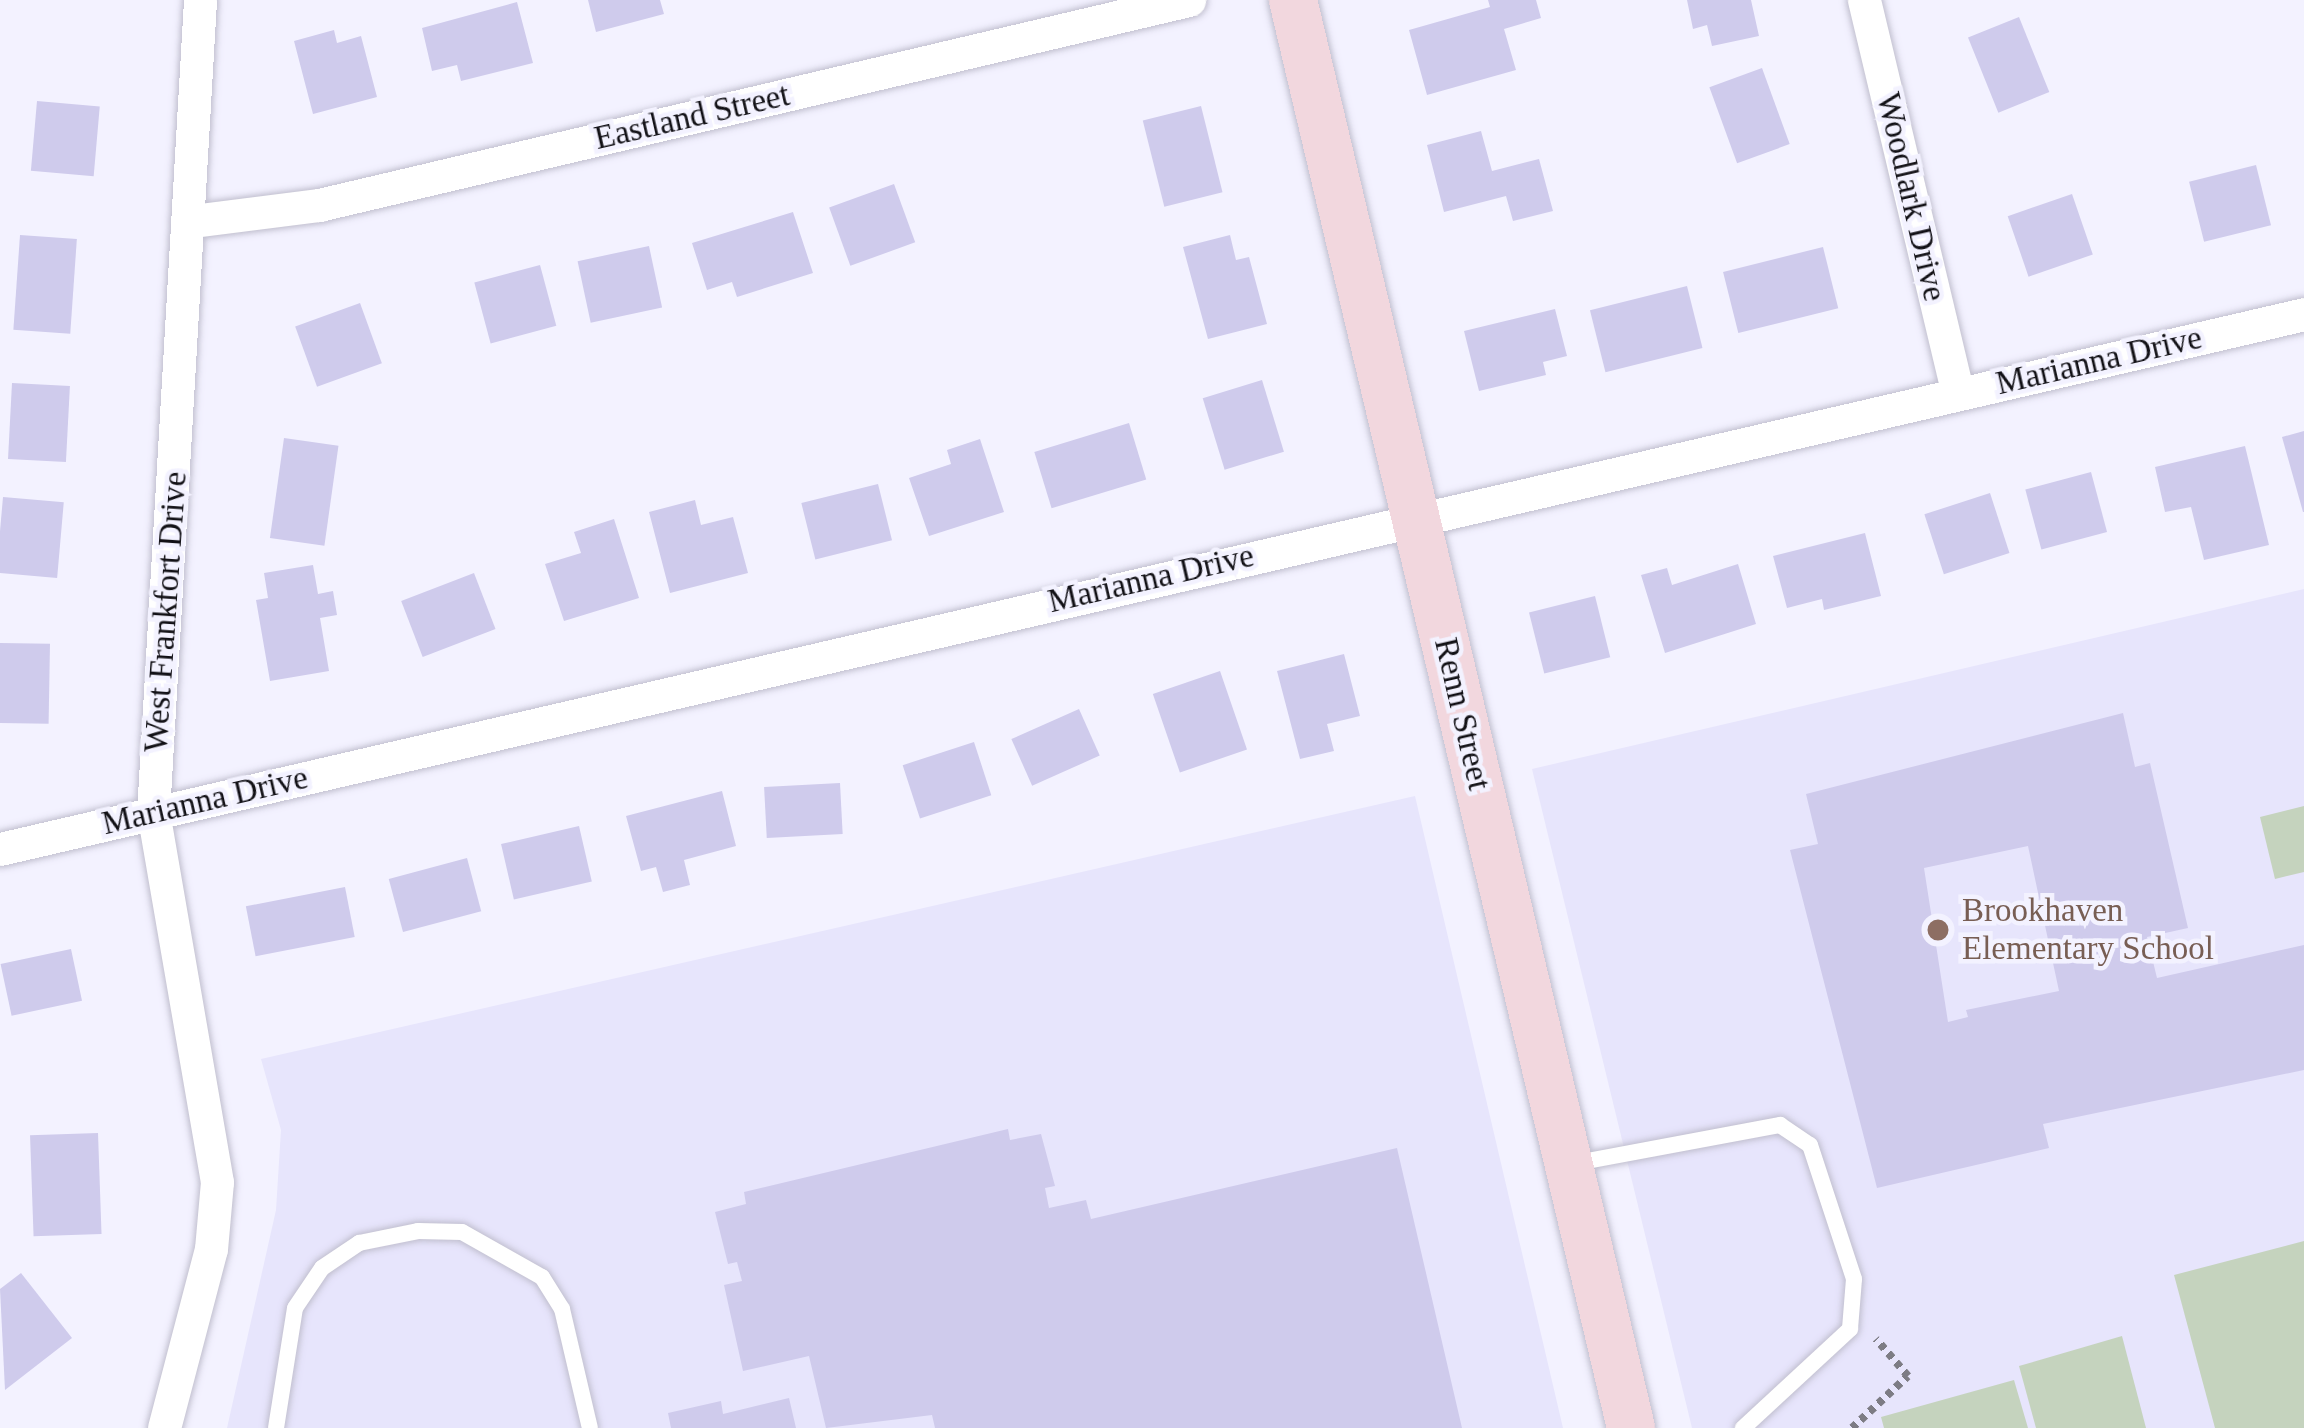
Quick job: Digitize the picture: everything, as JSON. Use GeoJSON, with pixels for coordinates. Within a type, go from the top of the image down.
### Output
{"type":"FeatureCollection","features":[{"type":"Feature","properties":{"kind":"street","name":"West Frankfort Drive"},"geometry":{"type":"LineString","coordinates":[[164,1428],[211,1250],[217,1154],[153,813],[192,221],[200,0]]}},
{"type":"Feature","properties":{"kind":"street","name":"Eastland Street"},"geometry":{"type":"LineString","coordinates":[[192,221],[319,205],[1189,0]]}},
{"type":"Feature","properties":{"kind":"street","name":"Renn Street"},"geometry":{"type":"LineString","coordinates":[[1293,0],[1565,1165],[1631,1428]]}},
{"type":"Feature","properties":{"kind":"street","name":"Woodlark Drive"},"geometry":{"type":"LineString","coordinates":[[1864,0],[1958,394]]}},
{"type":"Feature","properties":{"kind":"street","name":"Marianna Drive"},"geometry":{"type":"LineString","coordinates":[[0,849],[2304,314]]}},
{"type":"Feature","properties":{"kind":"lane"},"geometry":{"type":"LineString","coordinates":[[1565,1165],[1765,1126],[1780,1125],[1810,1145],[1854,1279],[1850,1329],[1743,1428]]}},
{"type":"Feature","properties":{"kind":"lane"},"geometry":{"type":"LineString","coordinates":[[276,1428],[296,1308],[322,1268],[358,1243],[418,1231],[462,1232],[542,1277],[562,1310],[590,1428]]}},
{"type":"Feature","properties":{"kind":"path"},"geometry":{"type":"LineString","coordinates":[[1852,1428],[1908,1376],[1876,1339]]}},
{"type":"Feature","properties":{"kind":"shaded area","name":"Brookhaven Elementary School"},"geometry":{"type":"Polygon","coordinates":[[[2304,589],[2304,1428],[1692,1428],[1532,769],[2304,589]]]}},
{"type":"Feature","properties":{"kind":"shaded area"},"geometry":{"type":"Polygon","coordinates":[[[1415,796],[1563,1428],[227,1428],[276,1210],[281,1130],[261,1059],[1415,796]]]}},
{"type":"Feature","properties":{"kind":"green space"},"geometry":{"type":"Polygon","coordinates":[[[2304,806],[2304,872],[2275,879],[2260,817],[2304,806]]]}},
{"type":"Feature","properties":{"kind":"green space"},"geometry":{"type":"Polygon","coordinates":[[[2304,1241],[2304,1428],[2215,1428],[2174,1275],[2304,1241]]]}},
{"type":"Feature","properties":{"kind":"green space"},"geometry":{"type":"Polygon","coordinates":[[[2122,1336],[2146,1428],[2036,1428],[2019,1366],[2122,1336]]]}},
{"type":"Feature","properties":{"kind":"green space"},"geometry":{"type":"Polygon","coordinates":[[[2014,1380],[2028,1428],[1884,1428],[1881,1417],[2014,1380]]]}},
{"type":"Feature","properties":{"kind":"building"},"geometry":{"type":"Polygon","coordinates":[[[588,0],[660,0],[664,14],[596,32],[588,0]]]}},
{"type":"Feature","properties":{"kind":"building"},"geometry":{"type":"Polygon","coordinates":[[[1488,0],[1536,0],[1541,18],[1504,29],[1516,70],[1427,95],[1409,30],[1490,7],[1488,0]]]}},
{"type":"Feature","properties":{"kind":"building"},"geometry":{"type":"Polygon","coordinates":[[[1687,0],[1751,0],[1759,36],[1712,46],[1707,25],[1693,29],[1687,0]]]}},
{"type":"Feature","properties":{"kind":"building"},"geometry":{"type":"Polygon","coordinates":[[[517,2],[533,63],[461,81],[457,65],[432,71],[422,28],[517,2]]]}},
{"type":"Feature","properties":{"kind":"building"},"geometry":{"type":"Polygon","coordinates":[[[2019,17],[2049,92],[1998,113],[1968,38],[2019,17]]]}},
{"type":"Feature","properties":{"kind":"building"},"geometry":{"type":"Polygon","coordinates":[[[334,30],[337,43],[361,36],[377,97],[313,114],[294,41],[334,30]]]}},
{"type":"Feature","properties":{"kind":"building"},"geometry":{"type":"Polygon","coordinates":[[[1762,68],[1790,144],[1737,163],[1709,87],[1762,68]]]}},
{"type":"Feature","properties":{"kind":"building"},"geometry":{"type":"Polygon","coordinates":[[[37,101],[100,106],[94,176],[31,171],[37,101]]]}},
{"type":"Feature","properties":{"kind":"building"},"geometry":{"type":"Polygon","coordinates":[[[1201,106],[1223,192],[1164,207],[1143,121],[1201,106]]]}},
{"type":"Feature","properties":{"kind":"building"},"geometry":{"type":"Polygon","coordinates":[[[1481,131],[1492,171],[1539,159],[1553,211],[1513,221],[1506,196],[1444,212],[1427,145],[1481,131]]]}},
{"type":"Feature","properties":{"kind":"building"},"geometry":{"type":"Polygon","coordinates":[[[2256,165],[2271,225],[2204,242],[2189,182],[2256,165]]]}},
{"type":"Feature","properties":{"kind":"building"},"geometry":{"type":"Polygon","coordinates":[[[894,184],[915,242],[850,266],[829,208],[894,184]]]}},
{"type":"Feature","properties":{"kind":"building"},"geometry":{"type":"Polygon","coordinates":[[[2072,194],[2093,255],[2029,277],[2008,216],[2072,194]]]}},
{"type":"Feature","properties":{"kind":"building"},"geometry":{"type":"Polygon","coordinates":[[[793,212],[813,273],[737,297],[732,282],[707,290],[692,243],[793,212]]]}},
{"type":"Feature","properties":{"kind":"building"},"geometry":{"type":"Polygon","coordinates":[[[20,235],[77,239],[70,334],[13,330],[20,235]]]}},
{"type":"Feature","properties":{"kind":"building"},"geometry":{"type":"Polygon","coordinates":[[[1230,235],[1236,260],[1249,257],[1267,324],[1208,339],[1183,247],[1230,235]]]}},
{"type":"Feature","properties":{"kind":"building"},"geometry":{"type":"Polygon","coordinates":[[[649,246],[662,308],[591,323],[578,261],[649,246]]]}},
{"type":"Feature","properties":{"kind":"building"},"geometry":{"type":"Polygon","coordinates":[[[1823,247],[1838,308],[1738,333],[1723,272],[1823,247]]]}},
{"type":"Feature","properties":{"kind":"building"},"geometry":{"type":"Polygon","coordinates":[[[540,265],[556,326],[491,343],[474,283],[540,265]]]}},
{"type":"Feature","properties":{"kind":"building"},"geometry":{"type":"Polygon","coordinates":[[[1687,286],[1702,348],[1605,372],[1590,310],[1687,286]]]}},
{"type":"Feature","properties":{"kind":"building"},"geometry":{"type":"Polygon","coordinates":[[[360,303],[382,363],[317,387],[295,327],[360,303]]]}},
{"type":"Feature","properties":{"kind":"building"},"geometry":{"type":"Polygon","coordinates":[[[1555,309],[1567,356],[1543,362],[1546,375],[1479,391],[1464,331],[1555,309]]]}},
{"type":"Feature","properties":{"kind":"building"},"geometry":{"type":"Polygon","coordinates":[[[1262,380],[1284,452],[1225,470],[1203,398],[1262,380]]]}},
{"type":"Feature","properties":{"kind":"building"},"geometry":{"type":"Polygon","coordinates":[[[12,383],[70,386],[66,462],[8,459],[12,383]]]}},
{"type":"Feature","properties":{"kind":"building"},"geometry":{"type":"Polygon","coordinates":[[[1129,423],[1146,479],[1052,508],[1034,452],[1129,423]]]}},
{"type":"Feature","properties":{"kind":"building"},"geometry":{"type":"Polygon","coordinates":[[[2304,431],[2304,512],[2303,512],[2282,437],[2304,431]]]}},
{"type":"Feature","properties":{"kind":"building"},"geometry":{"type":"Polygon","coordinates":[[[284,438],[338,446],[324,546],[270,538],[284,438]]]}},
{"type":"Feature","properties":{"kind":"building"},"geometry":{"type":"Polygon","coordinates":[[[980,439],[1004,512],[929,536],[909,478],[951,464],[947,450],[980,439]]]}},
{"type":"Feature","properties":{"kind":"building"},"geometry":{"type":"Polygon","coordinates":[[[2245,446],[2269,545],[2204,560],[2191,507],[2165,512],[2155,467],[2245,446]]]}},
{"type":"Feature","properties":{"kind":"building"},"geometry":{"type":"Polygon","coordinates":[[[2091,472],[2107,532],[2041,549],[2025,490],[2091,472]]]}},
{"type":"Feature","properties":{"kind":"building"},"geometry":{"type":"Polygon","coordinates":[[[878,484],[892,540],[815,559],[801,503],[878,484]]]}},
{"type":"Feature","properties":{"kind":"building"},"geometry":{"type":"Polygon","coordinates":[[[1990,493],[2009,553],[1944,574],[1924,514],[1990,493]]]}},
{"type":"Feature","properties":{"kind":"building"},"geometry":{"type":"Polygon","coordinates":[[[3,497],[64,502],[57,578],[0,573],[3,497]]]}},
{"type":"Feature","properties":{"kind":"building"},"geometry":{"type":"Polygon","coordinates":[[[695,500],[701,525],[733,517],[748,573],[670,593],[649,512],[695,500]]]}},
{"type":"Feature","properties":{"kind":"building"},"geometry":{"type":"Polygon","coordinates":[[[614,519],[639,598],[564,621],[545,564],[581,553],[574,532],[614,519]]]}},
{"type":"Feature","properties":{"kind":"building"},"geometry":{"type":"Polygon","coordinates":[[[1865,533],[1881,596],[1824,610],[1822,599],[1787,608],[1773,556],[1865,533]]]}},
{"type":"Feature","properties":{"kind":"building"},"geometry":{"type":"Polygon","coordinates":[[[1738,564],[1756,624],[1665,653],[1641,575],[1667,568],[1672,585],[1738,564]]]}},
{"type":"Feature","properties":{"kind":"building"},"geometry":{"type":"Polygon","coordinates":[[[313,565],[318,594],[333,591],[337,615],[320,618],[329,671],[270,681],[256,600],[268,598],[264,573],[313,565]]]}},
{"type":"Feature","properties":{"kind":"building"},"geometry":{"type":"Polygon","coordinates":[[[474,573],[496,629],[423,657],[401,601],[474,573]]]}},
{"type":"Feature","properties":{"kind":"building"},"geometry":{"type":"Polygon","coordinates":[[[1595,596],[1610,657],[1544,674],[1529,612],[1595,596]]]}},
{"type":"Feature","properties":{"kind":"building"},"geometry":{"type":"Polygon","coordinates":[[[0,643],[50,644],[49,724],[0,723],[0,643]]]}},
{"type":"Feature","properties":{"kind":"building"},"geometry":{"type":"Polygon","coordinates":[[[1344,654],[1360,716],[1327,724],[1334,751],[1300,759],[1277,671],[1344,654]]]}},
{"type":"Feature","properties":{"kind":"building"},"geometry":{"type":"Polygon","coordinates":[[[1220,671],[1247,749],[1180,773],[1153,694],[1220,671]]]}},
{"type":"Feature","properties":{"kind":"building"},"geometry":{"type":"Polygon","coordinates":[[[1079,709],[1100,756],[1032,786],[1011,739],[1079,709]]]}},
{"type":"Feature","properties":{"kind":"building","name":"Brookhaven Elementary School"},"geometry":{"type":"Polygon","coordinates":[[[2123,713],[2135,767],[2150,763],[2188,928],[2147,937],[2157,978],[2304,945],[2304,1070],[2043,1124],[2049,1148],[1877,1188],[1790,850],[1818,844],[1806,794],[2123,713]],[[2028,846],[1924,868],[1948,1022],[1968,1017],[1966,1010],[2059,991],[2028,846]]]}},
{"type":"Feature","properties":{"kind":"building"},"geometry":{"type":"Polygon","coordinates":[[[974,742],[991,795],[920,818],[903,765],[974,742]]]}},
{"type":"Feature","properties":{"kind":"building"},"geometry":{"type":"Polygon","coordinates":[[[840,783],[843,834],[767,838],[764,787],[840,783]]]}},
{"type":"Feature","properties":{"kind":"building"},"geometry":{"type":"Polygon","coordinates":[[[722,791],[736,846],[684,860],[690,885],[663,892],[656,867],[641,871],[626,816],[722,791]]]}},
{"type":"Feature","properties":{"kind":"building"},"geometry":{"type":"Polygon","coordinates":[[[579,826],[592,882],[514,900],[501,844],[579,826]]]}},
{"type":"Feature","properties":{"kind":"building"},"geometry":{"type":"Polygon","coordinates":[[[467,858],[481,911],[403,932],[389,879],[467,858]]]}},
{"type":"Feature","properties":{"kind":"building"},"geometry":{"type":"Polygon","coordinates":[[[345,887],[355,937],[256,956],[246,906],[345,887]]]}},
{"type":"Feature","properties":{"kind":"building"},"geometry":{"type":"Polygon","coordinates":[[[71,949],[82,1001],[12,1016],[1,964],[71,949]]]}},
{"type":"Feature","properties":{"kind":"building"},"geometry":{"type":"Polygon","coordinates":[[[1008,1129],[1010,1140],[1041,1134],[1055,1186],[1045,1188],[1049,1208],[1086,1200],[1091,1219],[1397,1148],[1462,1428],[935,1428],[932,1415],[826,1428],[809,1356],[743,1371],[724,1285],[742,1281],[737,1262],[728,1264],[715,1212],[746,1204],[744,1192],[1008,1129]]]}},
{"type":"Feature","properties":{"kind":"building"},"geometry":{"type":"Polygon","coordinates":[[[98,1133],[102,1234],[34,1236],[30,1135],[98,1133]]]}},
{"type":"Feature","properties":{"kind":"building"},"geometry":{"type":"Polygon","coordinates":[[[21,1273],[72,1338],[5,1390],[0,1289],[21,1273]]]}},
{"type":"Feature","properties":{"kind":"building"},"geometry":{"type":"Polygon","coordinates":[[[789,1398],[796,1428],[671,1428],[668,1413],[721,1401],[723,1414],[789,1398]]]}},
{"type":"Feature","properties":{"kind":"place","name":"Brookhaven Elementary School"},"geometry":{"type":"Point","coordinates":[1938,930]}}]}
